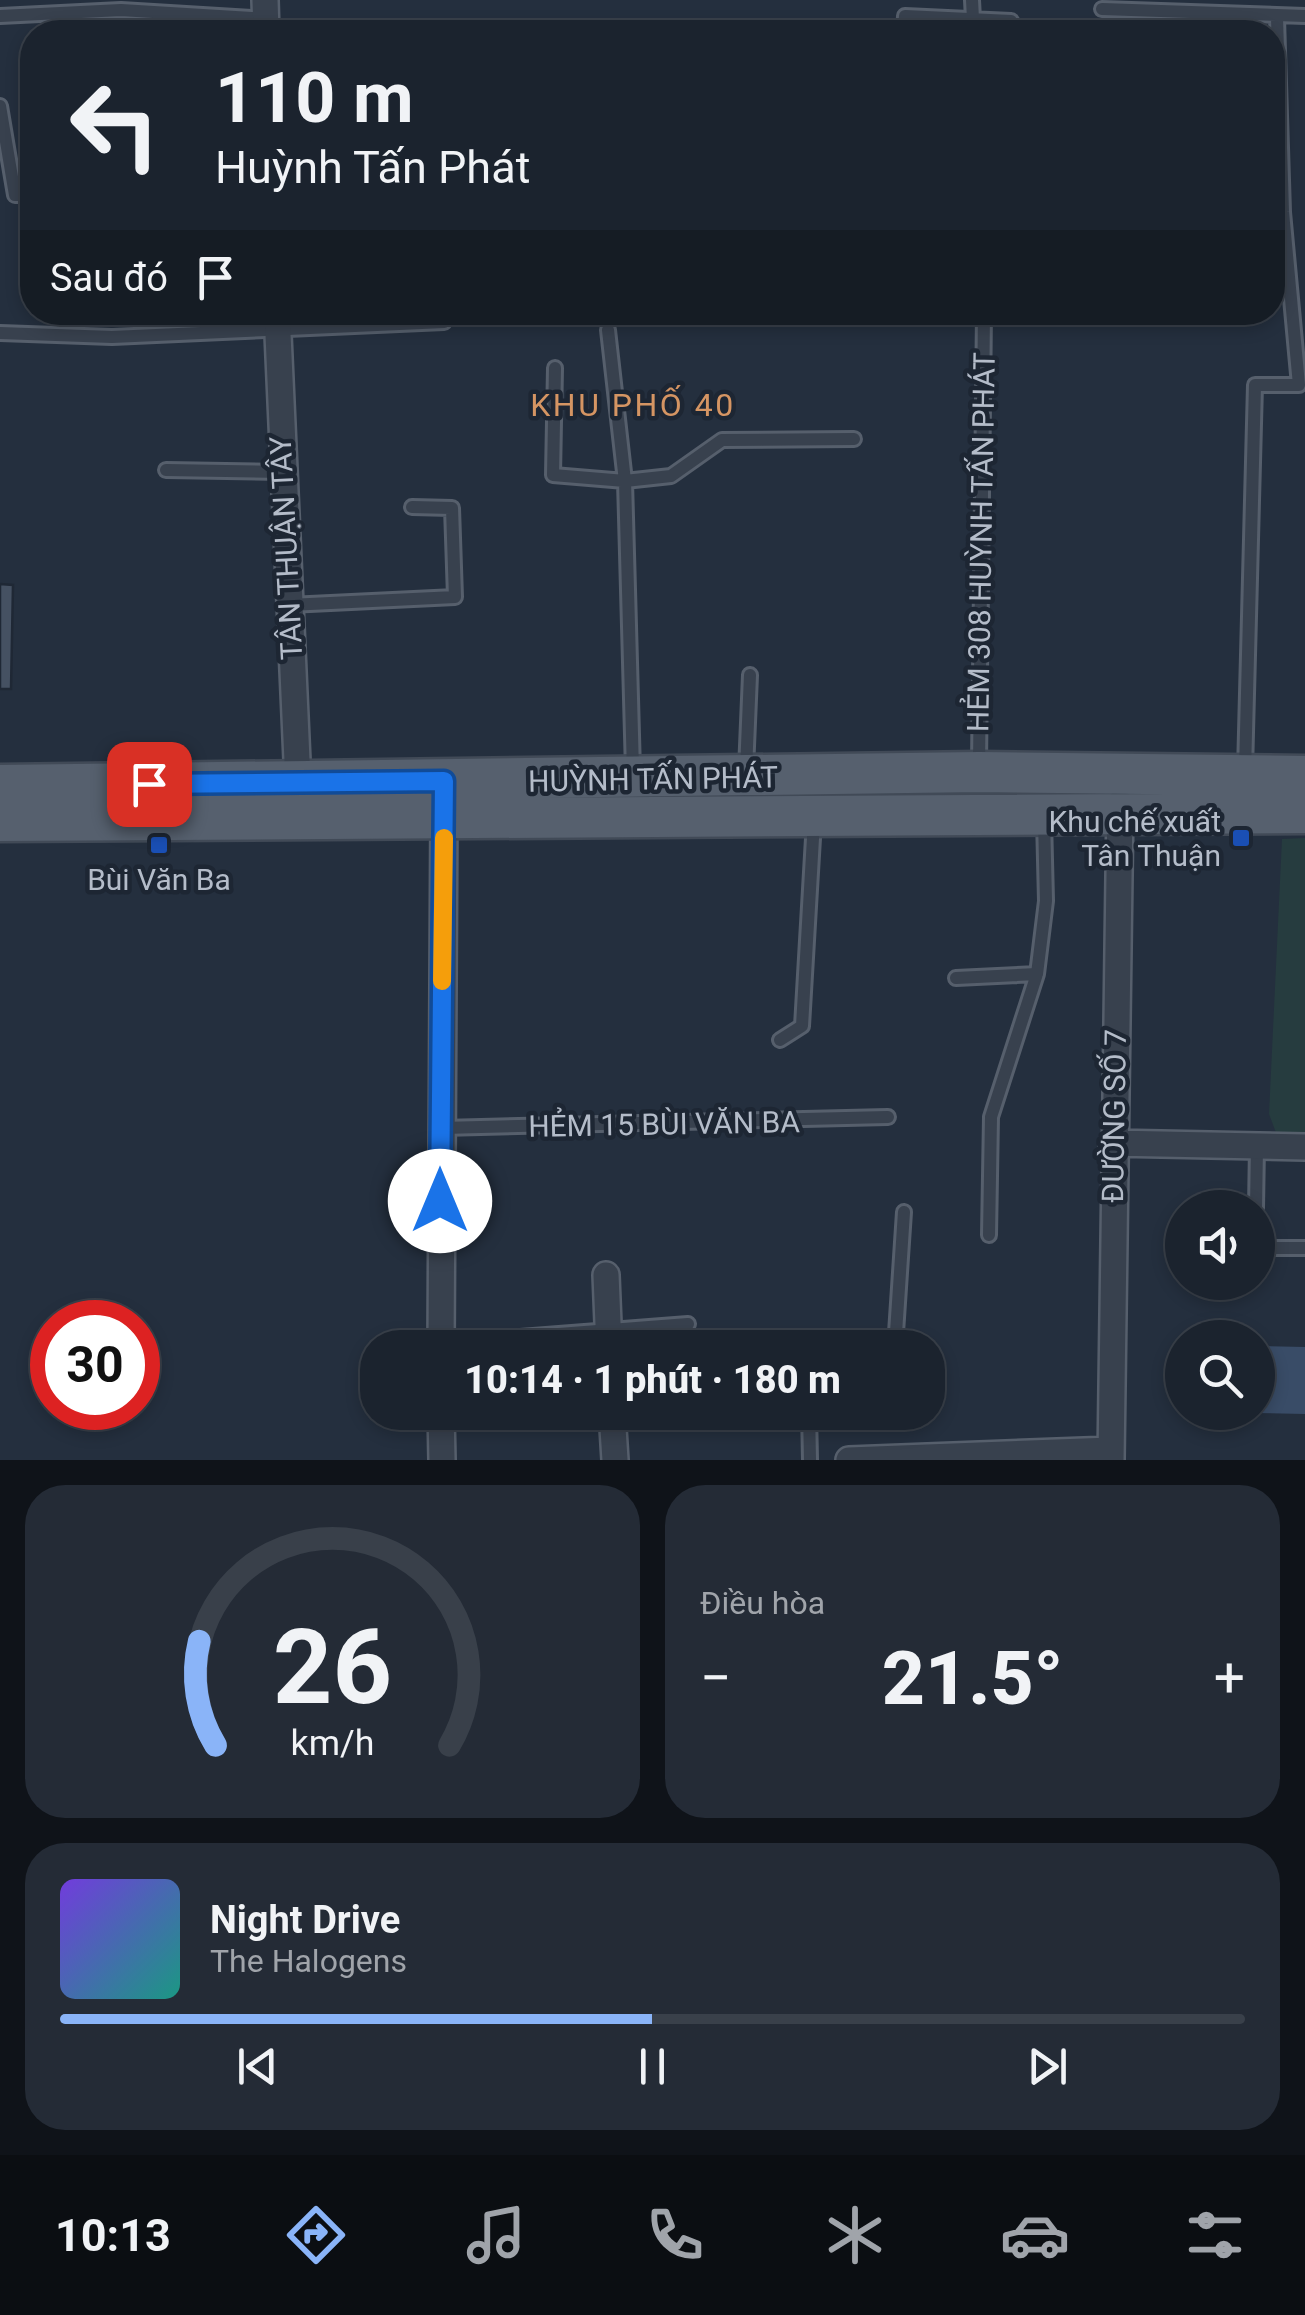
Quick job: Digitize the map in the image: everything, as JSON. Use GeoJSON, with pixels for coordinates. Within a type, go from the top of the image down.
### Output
{"type":"FeatureCollection","features":[{"type":"Feature","properties":{"kind":"main road","name":"HUỲNH TẤN PHÁT"},"geometry":{"type":"LineString","coordinates":[[0,821],[444,799],[634,778],[979,772],[1305,813]]}},
{"type":"Feature","properties":{"kind":"main road","name":"HUỲNH TẤN PHÁT"},"geometry":{"type":"LineString","coordinates":[[0,786],[298,782],[444,799],[814,813],[1044,812],[1120,792],[1245,774],[1305,776]]}},
{"type":"Feature","properties":{"kind":"street","name":"TÂN THUẬN TÂY"},"geometry":{"type":"LineString","coordinates":[[277,325],[298,782]]}},
{"type":"Feature","properties":{"kind":"street","name":"ĐƯỜNG SỐ 7"},"geometry":{"type":"LineString","coordinates":[[1111,1455],[1112,1143],[1120,792]]}},
{"type":"Feature","properties":{"kind":"street"},"geometry":{"type":"LineString","coordinates":[[441,1330],[444,799]]}},
{"type":"Feature","properties":{"kind":"street"},"geometry":{"type":"LineString","coordinates":[[1112,1143],[1305,1147]]}},
{"type":"Feature","properties":{"kind":"street"},"geometry":{"type":"LineString","coordinates":[[606,1275],[609,1330]]}},
{"type":"Feature","properties":{"kind":"street"},"geometry":{"type":"LineString","coordinates":[[441,1430],[442,1460]]}},
{"type":"Feature","properties":{"kind":"street"},"geometry":{"type":"LineString","coordinates":[[613,1430],[614,1460]]}},
{"type":"Feature","properties":{"kind":"street"},"geometry":{"type":"LineString","coordinates":[[848,1460],[1111,1455]]}},
{"type":"Feature","properties":{"kind":"lane"},"geometry":{"type":"LineString","coordinates":[[972,0],[974,19]]}},
{"type":"Feature","properties":{"kind":"lane"},"geometry":{"type":"LineString","coordinates":[[1102,9],[1305,16]]}},
{"type":"Feature","properties":{"kind":"lane"},"geometry":{"type":"LineString","coordinates":[[0,16],[122,10],[266,17]]}},
{"type":"Feature","properties":{"kind":"lane"},"geometry":{"type":"LineString","coordinates":[[905,20],[905,16],[992,20]]}},
{"type":"Feature","properties":{"kind":"lane"},"geometry":{"type":"LineString","coordinates":[[0,106],[16,195],[20,195]]}},
{"type":"Feature","properties":{"kind":"lane"},"geometry":{"type":"LineString","coordinates":[[1245,774],[1255,385],[1302,386],[1285,263]]}},
{"type":"Feature","properties":{"kind":"lane"},"geometry":{"type":"LineString","coordinates":[[0,334],[112,337],[222,325]]}},
{"type":"Feature","properties":{"kind":"lane","name":"HẺM 308 HUỲNH TẤN PHÁT"},"geometry":{"type":"LineString","coordinates":[[979,772],[984,325]]}},
{"type":"Feature","properties":{"kind":"lane"},"geometry":{"type":"LineString","coordinates":[[608,330],[625,481],[634,778]]}},
{"type":"Feature","properties":{"kind":"lane"},"geometry":{"type":"LineString","coordinates":[[555,368],[553,475],[625,481],[671,476],[722,440],[854,439]]}},
{"type":"Feature","properties":{"kind":"lane"},"geometry":{"type":"LineString","coordinates":[[166,470],[282,472]]}},
{"type":"Feature","properties":{"kind":"lane"},"geometry":{"type":"LineString","coordinates":[[287,605],[455,597],[452,508],[412,508]]}},
{"type":"Feature","properties":{"kind":"lane"},"geometry":{"type":"LineString","coordinates":[[745,778],[750,675]]}},
{"type":"Feature","properties":{"kind":"lane"},"geometry":{"type":"LineString","coordinates":[[989,1235],[992,1117],[1036,974],[1046,902],[1044,812]]}},
{"type":"Feature","properties":{"kind":"lane"},"geometry":{"type":"LineString","coordinates":[[780,1040],[802,1026],[814,813]]}},
{"type":"Feature","properties":{"kind":"lane"},"geometry":{"type":"LineString","coordinates":[[956,978],[1036,974]]}},
{"type":"Feature","properties":{"kind":"lane","name":"HẺM 15 BÙI VĂN BA"},"geometry":{"type":"LineString","coordinates":[[440,1128],[888,1117]]}},
{"type":"Feature","properties":{"kind":"lane"},"geometry":{"type":"LineString","coordinates":[[1256,1190],[1257,1146]]}},
{"type":"Feature","properties":{"kind":"lane"},"geometry":{"type":"LineString","coordinates":[[896,1330],[904,1212]]}},
{"type":"Feature","properties":{"kind":"lane"},"geometry":{"type":"LineString","coordinates":[[1275,1248],[1305,1248]]}},
{"type":"Feature","properties":{"kind":"lane"},"geometry":{"type":"LineString","coordinates":[[656,1330],[688,1324]]}},
{"type":"Feature","properties":{"kind":"lane"},"geometry":{"type":"LineString","coordinates":[[809,1430],[810,1460]]}},
{"type":"Feature","properties":{"kind":"green space"},"geometry":{"type":"Polygon","coordinates":[[[1305,838],[1305,1139],[1278,1138],[1269,1114],[1282,839],[1305,838]]]}},
{"type":"Feature","properties":{"kind":"water"},"geometry":{"type":"Polygon","coordinates":[[[1275,1346],[1305,1347],[1305,1414],[1275,1413],[1275,1346]]]}},
{"type":"Feature","properties":{"kind":"building"},"geometry":{"type":"Polygon","coordinates":[[[0,584],[13,585],[11,689],[0,689],[0,584]]]}},
{"type":"Feature","properties":{"kind":"slow traffic"},"geometry":{"type":"LineString","coordinates":[[442,981],[444,838]]}},
{"type":"Feature","properties":{"kind":"place","name":"Khu chế xuất Tân Thuận"},"geometry":{"type":"Point","coordinates":[1241,838]}},
{"type":"Feature","properties":{"kind":"place","name":"Bùi Văn Ba"},"geometry":{"type":"Point","coordinates":[159,845]}},
{"type":"Feature","properties":{"kind":"district","name":"KHU PHỐ 40"},"geometry":{"type":"Point","coordinates":[633,405]}},
{"type":"Feature","properties":{"kind":"route"},"geometry":{"type":"LineString","coordinates":[[149,784],[444,781],[440,1201]]}}]}
